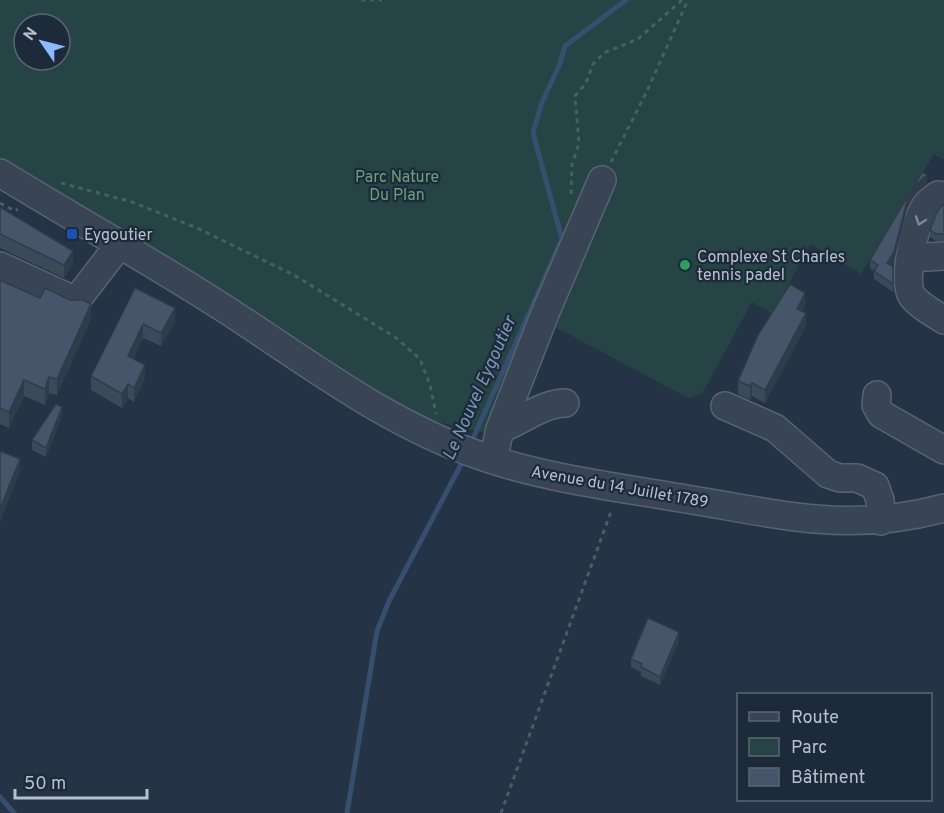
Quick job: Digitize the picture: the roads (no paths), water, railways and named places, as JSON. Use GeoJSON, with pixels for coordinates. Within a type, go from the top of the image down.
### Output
{"type":"FeatureCollection","features":[{"type":"Feature","properties":{"kind":"street","name":"Avenue du 14 Juillet 1789"},"geometry":{"type":"LineString","coordinates":[[0,173],[115,251],[383,412],[442,432],[487,458],[524,469],[620,487],[828,521],[881,521],[944,508]]}},
{"type":"Feature","properties":{"kind":"street"},"geometry":{"type":"LineString","coordinates":[[487,458],[602,180]]}},
{"type":"Feature","properties":{"kind":"street"},"geometry":{"type":"LineString","coordinates":[[944,196],[938,195],[927,204],[921,216],[909,282],[912,296],[944,320]]}},
{"type":"Feature","properties":{"kind":"street","name":"Avenue du 14 Juillet 1789"},"geometry":{"type":"LineString","coordinates":[[7,203],[115,251]]}},
{"type":"Feature","properties":{"kind":"street"},"geometry":{"type":"LineString","coordinates":[[0,266],[76,301],[115,251]]}},
{"type":"Feature","properties":{"kind":"street"},"geometry":{"type":"LineString","coordinates":[[912,258],[944,256]]}},
{"type":"Feature","properties":{"kind":"street"},"geometry":{"type":"LineString","coordinates":[[877,395],[876,405],[881,414],[944,450]]}},
{"type":"Feature","properties":{"kind":"street"},"geometry":{"type":"LineString","coordinates":[[500,429],[535,411],[565,403]]}},
{"type":"Feature","properties":{"kind":"street"},"geometry":{"type":"LineString","coordinates":[[725,406],[775,428],[828,474],[840,478],[857,478],[874,486],[880,500],[881,521]]}},
{"type":"Feature","properties":{"kind":"waterway","name":"Le Nouvel Eygoutier"},"geometry":{"type":"LineString","coordinates":[[471,443],[562,239],[533,133],[542,102],[559,66],[565,46],[626,0]]}},
{"type":"Feature","properties":{"kind":"waterway","name":"Le Nouvel Eygoutier"},"geometry":{"type":"LineString","coordinates":[[347,813],[377,631],[389,601],[465,457]]}},
{"type":"Feature","properties":{"kind":"waterway"},"geometry":{"type":"LineString","coordinates":[[0,797],[14,813]]}},
{"type":"Feature","properties":{"kind":"place","name":"Eygoutier"},"geometry":{"type":"Point","coordinates":[72,234]}},
{"type":"Feature","properties":{"kind":"place","name":"Complexe St Charles tennis padel"},"geometry":{"type":"Point","coordinates":[685,265]}},
{"type":"Feature","properties":{"kind":"park label","name":"Parc Nature Du Plan"},"geometry":{"type":"Point","coordinates":[397,185]}}]}
